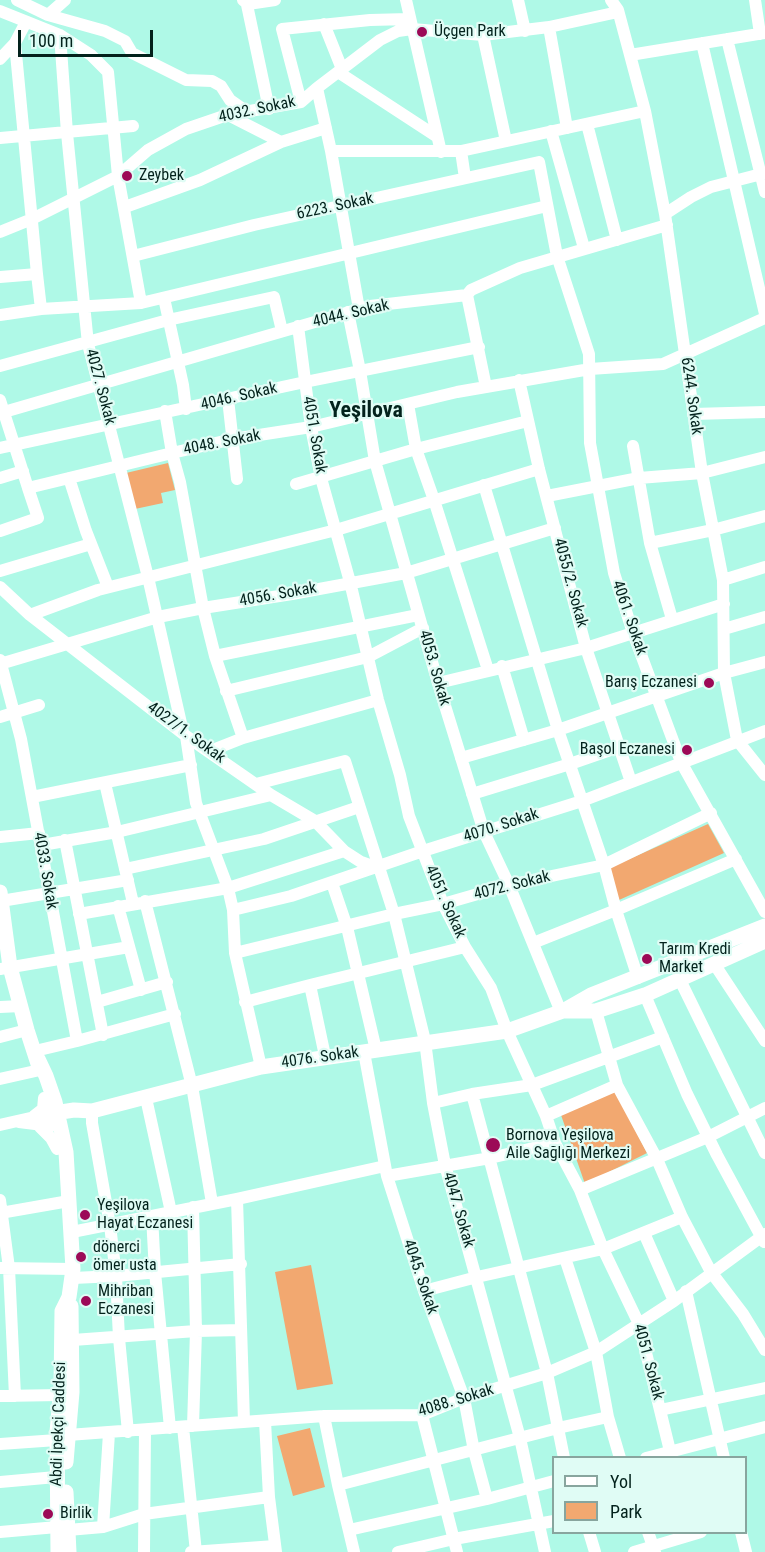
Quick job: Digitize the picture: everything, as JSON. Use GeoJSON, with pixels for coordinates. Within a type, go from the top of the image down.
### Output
{"type":"FeatureCollection","features":[{"type":"Feature","properties":{"kind":"main road","name":"Abdi İpekçi Caddesi"},"geometry":{"type":"LineString","coordinates":[[1,902],[5,968],[21,1006],[38,1060],[46,1076],[57,1114],[61,1148],[68,1165],[73,1274],[69,1297],[62,1311],[60,1395],[66,1476],[58,1552]]}},
{"type":"Feature","properties":{"kind":"main road","name":"4076. Sokak"},"geometry":{"type":"LineString","coordinates":[[57,1114],[147,1098],[261,1067],[424,1041],[507,1031],[562,1011],[591,995],[765,926]]}},
{"type":"Feature","properties":{"kind":"main road","name":"4076. Sokak"},"geometry":{"type":"LineString","coordinates":[[562,1011],[596,1011],[680,980],[765,941]]}},
{"type":"Feature","properties":{"kind":"main road"},"geometry":{"type":"LineString","coordinates":[[57,1114],[69,1128],[61,1148]]}},
{"type":"Feature","properties":{"kind":"main road","name":"Abdi İpekçi Caddesi"},"geometry":{"type":"LineString","coordinates":[[69,1297],[73,1310],[73,1340],[56,1477],[62,1528],[69,1552]]}},
{"type":"Feature","properties":{"kind":"street"},"geometry":{"type":"LineString","coordinates":[[17,0],[48,15],[105,31],[125,41],[132,53],[186,80],[212,81],[221,87],[230,100],[247,112]]}},
{"type":"Feature","properties":{"kind":"street"},"geometry":{"type":"LineString","coordinates":[[48,15],[65,0]]}},
{"type":"Feature","properties":{"kind":"street"},"geometry":{"type":"LineString","coordinates":[[269,109],[246,1],[274,0]]}},
{"type":"Feature","properties":{"kind":"street"},"geometry":{"type":"LineString","coordinates":[[406,0],[441,152]]}},
{"type":"Feature","properties":{"kind":"street"},"geometry":{"type":"LineString","coordinates":[[518,0],[525,31]]}},
{"type":"Feature","properties":{"kind":"street"},"geometry":{"type":"LineString","coordinates":[[630,55],[763,34],[754,0]]}},
{"type":"Feature","properties":{"kind":"street"},"geometry":{"type":"LineString","coordinates":[[301,102],[282,29],[370,20],[483,34],[525,31],[588,20],[618,5]]}},
{"type":"Feature","properties":{"kind":"street","name":"6244. Sokak"},"geometry":{"type":"LineString","coordinates":[[618,5],[645,111],[666,220],[702,473],[723,579],[724,673],[737,740],[765,775]]}},
{"type":"Feature","properties":{"kind":"street"},"geometry":{"type":"LineString","coordinates":[[0,11],[60,35],[91,55],[108,72],[118,176],[141,303]]}},
{"type":"Feature","properties":{"kind":"street"},"geometry":{"type":"LineString","coordinates":[[0,59],[15,43],[26,22]]}},
{"type":"Feature","properties":{"kind":"street"},"geometry":{"type":"LineString","coordinates":[[324,24],[340,70],[436,136]]}},
{"type":"Feature","properties":{"kind":"street","name":"4032. Sokak"},"geometry":{"type":"LineString","coordinates":[[0,231],[32,219],[118,176],[148,150],[186,129],[226,115],[301,102],[380,40],[411,24]]}},
{"type":"Feature","properties":{"kind":"street"},"geometry":{"type":"LineString","coordinates":[[549,27],[567,128]]}},
{"type":"Feature","properties":{"kind":"street"},"geometry":{"type":"LineString","coordinates":[[483,34],[506,141]]}},
{"type":"Feature","properties":{"kind":"street","name":"4027. Sokak"},"geometry":{"type":"LineString","coordinates":[[60,35],[67,133],[88,342],[158,617],[185,734],[196,803],[228,888],[245,1002],[261,1067]]}},
{"type":"Feature","properties":{"kind":"street"},"geometry":{"type":"LineString","coordinates":[[727,39],[765,192]]}},
{"type":"Feature","properties":{"kind":"street"},"geometry":{"type":"LineString","coordinates":[[15,43],[41,309]]}},
{"type":"Feature","properties":{"kind":"street"},"geometry":{"type":"LineString","coordinates":[[702,43],[765,316]]}},
{"type":"Feature","properties":{"kind":"street","name":"4053. Sokak"},"geometry":{"type":"LineString","coordinates":[[317,88],[331,151],[347,254],[367,414],[375,461],[389,514],[484,832],[562,1011]]}},
{"type":"Feature","properties":{"kind":"street"},"geometry":{"type":"LineString","coordinates":[[331,151],[461,151],[645,111]]}},
{"type":"Feature","properties":{"kind":"street"},"geometry":{"type":"LineString","coordinates":[[226,115],[281,142]]}},
{"type":"Feature","properties":{"kind":"street"},"geometry":{"type":"LineString","coordinates":[[587,124],[617,240]]}},
{"type":"Feature","properties":{"kind":"street"},"geometry":{"type":"LineString","coordinates":[[0,138],[133,126]]}},
{"type":"Feature","properties":{"kind":"street"},"geometry":{"type":"LineString","coordinates":[[125,207],[200,180],[281,142],[326,128]]}},
{"type":"Feature","properties":{"kind":"street"},"geometry":{"type":"LineString","coordinates":[[551,131],[584,248]]}},
{"type":"Feature","properties":{"kind":"street"},"geometry":{"type":"LineString","coordinates":[[461,151],[465,178]]}},
{"type":"Feature","properties":{"kind":"street","name":"6223. Sokak"},"geometry":{"type":"LineString","coordinates":[[133,256],[254,225],[538,162]]}},
{"type":"Feature","properties":{"kind":"street","name":"4061. Sokak"},"geometry":{"type":"LineString","coordinates":[[538,162],[557,256],[589,354],[590,443],[614,573],[633,633],[658,695],[681,762],[765,912]]}},
{"type":"Feature","properties":{"kind":"street","name":"4044. Sokak"},"geometry":{"type":"LineString","coordinates":[[98,385],[370,306],[467,295],[471,290],[520,268],[617,240],[666,220],[702,191],[762,174]]}},
{"type":"Feature","properties":{"kind":"street"},"geometry":{"type":"LineString","coordinates":[[0,315],[41,309],[141,303],[547,206]]}},
{"type":"Feature","properties":{"kind":"street"},"geometry":{"type":"LineString","coordinates":[[0,277],[37,274]]}},
{"type":"Feature","properties":{"kind":"street"},"geometry":{"type":"LineString","coordinates":[[467,295],[486,387]]}},
{"type":"Feature","properties":{"kind":"street"},"geometry":{"type":"LineString","coordinates":[[0,366],[168,320],[274,297],[282,331]]}},
{"type":"Feature","properties":{"kind":"street"},"geometry":{"type":"LineString","coordinates":[[164,298],[186,409]]}},
{"type":"Feature","properties":{"kind":"street","name":"4048. Sokak"},"geometry":{"type":"LineString","coordinates":[[28,488],[233,439],[311,427],[519,380],[590,369],[663,364],[765,316]]}},
{"type":"Feature","properties":{"kind":"street","name":"4051. Sokak"},"geometry":{"type":"LineString","coordinates":[[298,326],[311,427],[321,477],[409,816],[443,904],[465,947],[491,988],[507,1031],[546,1116],[555,1143],[580,1190],[603,1249],[639,1324],[670,1451]]}},
{"type":"Feature","properties":{"kind":"street","name":"4046. Sokak"},"geometry":{"type":"LineString","coordinates":[[0,448],[165,411],[186,409],[479,347]]}},
{"type":"Feature","properties":{"kind":"street","name":"4055/2. Sokak"},"geometry":{"type":"LineString","coordinates":[[519,380],[539,469],[586,648],[631,782]]}},
{"type":"Feature","properties":{"kind":"street"},"geometry":{"type":"LineString","coordinates":[[0,531],[38,518],[2,406],[98,385]]}},
{"type":"Feature","properties":{"kind":"street"},"geometry":{"type":"LineString","coordinates":[[228,399],[237,479]]}},
{"type":"Feature","properties":{"kind":"street"},"geometry":{"type":"LineString","coordinates":[[408,404],[416,449],[488,670]]}},
{"type":"Feature","properties":{"kind":"street"},"geometry":{"type":"LineString","coordinates":[[165,411],[203,608],[215,656],[243,738]]}},
{"type":"Feature","properties":{"kind":"street"},"geometry":{"type":"LineString","coordinates":[[693,414],[765,412]]}},
{"type":"Feature","properties":{"kind":"street"},"geometry":{"type":"LineString","coordinates":[[297,484],[416,449],[528,421]]}},
{"type":"Feature","properties":{"kind":"street"},"geometry":{"type":"LineString","coordinates":[[633,446],[650,543],[672,619]]}},
{"type":"Feature","properties":{"kind":"street"},"geometry":{"type":"LineString","coordinates":[[547,496],[639,478],[702,473],[765,457]]}},
{"type":"Feature","properties":{"kind":"street"},"geometry":{"type":"LineString","coordinates":[[30,615],[108,587],[336,530],[539,469]]}},
{"type":"Feature","properties":{"kind":"street"},"geometry":{"type":"LineString","coordinates":[[0,478],[23,471]]}},
{"type":"Feature","properties":{"kind":"street"},"geometry":{"type":"LineString","coordinates":[[69,477],[108,587]]}},
{"type":"Feature","properties":{"kind":"street"},"geometry":{"type":"LineString","coordinates":[[484,485],[558,730],[604,864],[638,978]]}},
{"type":"Feature","properties":{"kind":"street"},"geometry":{"type":"LineString","coordinates":[[650,543],[765,516]]}},
{"type":"Feature","properties":{"kind":"street","name":"4056. Sokak"},"geometry":{"type":"LineString","coordinates":[[0,663],[158,617],[406,573],[555,528]]}},
{"type":"Feature","properties":{"kind":"street"},"geometry":{"type":"LineString","coordinates":[[0,572],[91,543]]}},
{"type":"Feature","properties":{"kind":"street"},"geometry":{"type":"LineString","coordinates":[[723,579],[765,567]]}},
{"type":"Feature","properties":{"kind":"street","name":"4027/1. Sokak"},"geometry":{"type":"LineString","coordinates":[[0,587],[30,615],[185,734],[271,795],[315,821],[344,851],[361,862],[378,867]]}},
{"type":"Feature","properties":{"kind":"street"},"geometry":{"type":"LineString","coordinates":[[438,683],[502,666],[586,648],[724,604]]}},
{"type":"Feature","properties":{"kind":"street"},"geometry":{"type":"LineString","coordinates":[[215,656],[418,615]]}},
{"type":"Feature","properties":{"kind":"street"},"geometry":{"type":"LineString","coordinates":[[724,629],[765,617]]}},
{"type":"Feature","properties":{"kind":"street"},"geometry":{"type":"LineString","coordinates":[[226,690],[368,657],[423,628]]}},
{"type":"Feature","properties":{"kind":"street"},"geometry":{"type":"LineString","coordinates":[[461,758],[558,730],[724,673],[765,662]]}},
{"type":"Feature","properties":{"kind":"street","name":"4033. Sokak"},"geometry":{"type":"LineString","coordinates":[[0,663],[14,713],[32,796],[77,1041]]}},
{"type":"Feature","properties":{"kind":"street"},"geometry":{"type":"LineString","coordinates":[[502,666],[524,740]]}},
{"type":"Feature","properties":{"kind":"street"},"geometry":{"type":"LineString","coordinates":[[210,751],[243,738],[378,700]]}},
{"type":"Feature","properties":{"kind":"street"},"geometry":{"type":"LineString","coordinates":[[0,717],[39,705]]}},
{"type":"Feature","properties":{"kind":"street","name":"4070. Sokak"},"geometry":{"type":"LineString","coordinates":[[233,910],[333,883],[423,851],[582,801],[765,731]]}},
{"type":"Feature","properties":{"kind":"street"},"geometry":{"type":"LineString","coordinates":[[472,794],[570,765],[619,747]]}},
{"type":"Feature","properties":{"kind":"street","name":"4047. Sokak"},"geometry":{"type":"LineString","coordinates":[[256,784],[345,761],[394,914],[424,1041],[445,1165],[520,1438],[545,1552]]}},
{"type":"Feature","properties":{"kind":"street"},"geometry":{"type":"LineString","coordinates":[[32,796],[191,765]]}},
{"type":"Feature","properties":{"kind":"street"},"geometry":{"type":"LineString","coordinates":[[105,783],[126,875],[139,902],[167,982],[192,1086],[212,1203]]}},
{"type":"Feature","properties":{"kind":"street"},"geometry":{"type":"LineString","coordinates":[[0,837],[65,840],[117,832],[271,795]]}},
{"type":"Feature","properties":{"kind":"street"},"geometry":{"type":"LineString","coordinates":[[1,902],[74,888],[214,849],[264,839],[359,807]]}},
{"type":"Feature","properties":{"kind":"street","name":"4072. Sokak"},"geometry":{"type":"LineString","coordinates":[[236,953],[443,904],[509,885],[604,864],[711,813]]}},
{"type":"Feature","properties":{"kind":"street"},"geometry":{"type":"LineString","coordinates":[[65,840],[103,1035]]}},
{"type":"Feature","properties":{"kind":"street"},"geometry":{"type":"LineString","coordinates":[[79,914],[228,888],[344,851]]}},
{"type":"Feature","properties":{"kind":"street"},"geometry":{"type":"LineString","coordinates":[[533,943],[736,859]]}},
{"type":"Feature","properties":{"kind":"street","name":"4045. Sokak"},"geometry":{"type":"LineString","coordinates":[[333,883],[347,927],[357,973],[386,1171],[424,1291],[464,1398],[474,1451],[487,1499]]}},
{"type":"Feature","properties":{"kind":"street"},"geometry":{"type":"LineString","coordinates":[[118,906],[141,990]]}},
{"type":"Feature","properties":{"kind":"street"},"geometry":{"type":"LineString","coordinates":[[5,968],[129,947]]}},
{"type":"Feature","properties":{"kind":"street"},"geometry":{"type":"LineString","coordinates":[[245,1002],[465,947]]}},
{"type":"Feature","properties":{"kind":"street"},"geometry":{"type":"LineString","coordinates":[[715,964],[765,1041]]}},
{"type":"Feature","properties":{"kind":"street"},"geometry":{"type":"LineString","coordinates":[[680,980],[765,1153]]}},
{"type":"Feature","properties":{"kind":"street"},"geometry":{"type":"LineString","coordinates":[[97,1002],[167,982]]}},
{"type":"Feature","properties":{"kind":"street"},"geometry":{"type":"LineString","coordinates":[[309,985],[325,1056]]}},
{"type":"Feature","properties":{"kind":"street"},"geometry":{"type":"LineString","coordinates":[[645,994],[687,1094],[764,1238]]}},
{"type":"Feature","properties":{"kind":"street"},"geometry":{"type":"LineString","coordinates":[[0,1007],[21,1006]]}},
{"type":"Feature","properties":{"kind":"street"},"geometry":{"type":"LineString","coordinates":[[596,1011],[617,1085],[657,1159],[682,1216],[711,1272],[765,1350]]}},
{"type":"Feature","properties":{"kind":"street"},"geometry":{"type":"LineString","coordinates":[[0,1079],[77,1041],[175,1014]]}},
{"type":"Feature","properties":{"kind":"street"},"geometry":{"type":"LineString","coordinates":[[0,1037],[27,1030]]}},
{"type":"Feature","properties":{"kind":"street"},"geometry":{"type":"LineString","coordinates":[[433,1103],[472,1094],[532,1085],[663,1036]]}},
{"type":"Feature","properties":{"kind":"street"},"geometry":{"type":"LineString","coordinates":[[546,1116],[617,1085]]}},
{"type":"Feature","properties":{"kind":"street"},"geometry":{"type":"LineString","coordinates":[[472,1094],[547,1373],[564,1456]]}},
{"type":"Feature","properties":{"kind":"street"},"geometry":{"type":"LineString","coordinates":[[147,1098],[171,1212]]}},
{"type":"Feature","properties":{"kind":"street"},"geometry":{"type":"LineString","coordinates":[[580,1190],[708,1137],[765,1108]]}},
{"type":"Feature","properties":{"kind":"street"},"geometry":{"type":"LineString","coordinates":[[0,1125],[57,1114],[92,1123],[110,1225],[116,1276],[128,1432]]}},
{"type":"Feature","properties":{"kind":"street"},"geometry":{"type":"LineString","coordinates":[[72,1232],[212,1203],[386,1171],[490,1158],[555,1143]]}},
{"type":"Feature","properties":{"kind":"street"},"geometry":{"type":"LineString","coordinates":[[15,1396],[1,1208],[68,1195]]}},
{"type":"Feature","properties":{"kind":"street"},"geometry":{"type":"LineString","coordinates":[[237,1199],[241,1264],[244,1422]]}},
{"type":"Feature","properties":{"kind":"street"},"geometry":{"type":"LineString","coordinates":[[193,1207],[196,1330],[188,1426],[196,1552]]}},
{"type":"Feature","properties":{"kind":"street"},"geometry":{"type":"LineString","coordinates":[[152,1216],[154,1272],[170,1428]]}},
{"type":"Feature","properties":{"kind":"street"},"geometry":{"type":"LineString","coordinates":[[424,1291],[603,1249],[682,1216]]}},
{"type":"Feature","properties":{"kind":"street"},"geometry":{"type":"LineString","coordinates":[[644,1233],[674,1301]]}},
{"type":"Feature","properties":{"kind":"street","name":"4088. Sokak"},"geometry":{"type":"LineString","coordinates":[[0,1444],[324,1416],[422,1415],[464,1398],[547,1373],[596,1352],[764,1238]]}},
{"type":"Feature","properties":{"kind":"street"},"geometry":{"type":"LineString","coordinates":[[565,1258],[596,1352],[608,1417],[619,1456]]}},
{"type":"Feature","properties":{"kind":"street"},"geometry":{"type":"LineString","coordinates":[[4,1268],[116,1276],[241,1264]]}},
{"type":"Feature","properties":{"kind":"street"},"geometry":{"type":"LineString","coordinates":[[686,1291],[724,1456]]}},
{"type":"Feature","properties":{"kind":"street"},"geometry":{"type":"LineString","coordinates":[[73,1340],[196,1330],[241,1330]]}},
{"type":"Feature","properties":{"kind":"street"},"geometry":{"type":"LineString","coordinates":[[660,1410],[765,1388]]}},
{"type":"Feature","properties":{"kind":"street"},"geometry":{"type":"LineString","coordinates":[[0,1396],[60,1395]]}},
{"type":"Feature","properties":{"kind":"street"},"geometry":{"type":"LineString","coordinates":[[422,1415],[458,1552]]}},
{"type":"Feature","properties":{"kind":"street"},"geometry":{"type":"LineString","coordinates":[[324,1416],[354,1552]]}},
{"type":"Feature","properties":{"kind":"street"},"geometry":{"type":"LineString","coordinates":[[338,1485],[608,1417]]}},
{"type":"Feature","properties":{"kind":"street"},"geometry":{"type":"LineString","coordinates":[[191,1552],[276,1549],[269,1497],[265,1421]]}},
{"type":"Feature","properties":{"kind":"street"},"geometry":{"type":"LineString","coordinates":[[653,1456],[765,1427]]}},
{"type":"Feature","properties":{"kind":"street"},"geometry":{"type":"LineString","coordinates":[[144,1552],[145,1430]]}},
{"type":"Feature","properties":{"kind":"street"},"geometry":{"type":"LineString","coordinates":[[103,1527],[109,1433]]}},
{"type":"Feature","properties":{"kind":"street"},"geometry":{"type":"LineString","coordinates":[[0,1482],[56,1477]]}},
{"type":"Feature","properties":{"kind":"street"},"geometry":{"type":"LineString","coordinates":[[349,1530],[487,1499],[552,1482]]}},
{"type":"Feature","properties":{"kind":"street"},"geometry":{"type":"LineString","coordinates":[[0,1532],[103,1527],[144,1514],[269,1497]]}},
{"type":"Feature","properties":{"kind":"street"},"geometry":{"type":"LineString","coordinates":[[398,1552],[552,1521]]}},
{"type":"Feature","properties":{"kind":"street"},"geometry":{"type":"LineString","coordinates":[[589,1534],[595,1552]]}},
{"type":"Feature","properties":{"kind":"street"},"geometry":{"type":"LineString","coordinates":[[648,1534],[654,1550]]}},
{"type":"Feature","properties":{"kind":"street"},"geometry":{"type":"LineString","coordinates":[[634,1552],[654,1550],[698,1534]]}},
{"type":"Feature","properties":{"kind":"street"},"geometry":{"type":"LineString","coordinates":[[741,1534],[746,1552]]}},
{"type":"Feature","properties":{"kind":"green space"},"geometry":{"type":"Polygon","coordinates":[[[168,463],[175,490],[161,493],[163,503],[135,509],[126,473],[168,463]]]}},
{"type":"Feature","properties":{"kind":"green space"},"geometry":{"type":"Polygon","coordinates":[[[708,824],[724,853],[619,900],[609,868],[708,824]]]}},
{"type":"Feature","properties":{"kind":"green space"},"geometry":{"type":"Polygon","coordinates":[[[614,1089],[647,1153],[585,1184],[561,1115],[614,1089]]]}},
{"type":"Feature","properties":{"kind":"green space"},"geometry":{"type":"Polygon","coordinates":[[[311,1265],[333,1384],[297,1390],[275,1272],[311,1265]]]}},
{"type":"Feature","properties":{"kind":"green space"},"geometry":{"type":"Polygon","coordinates":[[[310,1428],[325,1487],[293,1496],[277,1436],[310,1428]]]}},
{"type":"Feature","properties":{"kind":"place","name":"Üçgen Park"},"geometry":{"type":"Point","coordinates":[422,32]}},
{"type":"Feature","properties":{"kind":"place","name":"Zeybek"},"geometry":{"type":"Point","coordinates":[127,176]}},
{"type":"Feature","properties":{"kind":"place","name":"Barış Eczanesi"},"geometry":{"type":"Point","coordinates":[709,683]}},
{"type":"Feature","properties":{"kind":"place","name":"Başol Eczanesi"},"geometry":{"type":"Point","coordinates":[687,750]}},
{"type":"Feature","properties":{"kind":"place","name":"Tarım Kredi Market"},"geometry":{"type":"Point","coordinates":[647,959]}},
{"type":"Feature","properties":{"kind":"place","name":"Bornova Yeşilova Aile Sağlığı Merkezi"},"geometry":{"type":"Point","coordinates":[493,1145]}},
{"type":"Feature","properties":{"kind":"place","name":"Yeşilova Hayat Eczanesi"},"geometry":{"type":"Point","coordinates":[85,1215]}},
{"type":"Feature","properties":{"kind":"place","name":"dönerci ömer usta"},"geometry":{"type":"Point","coordinates":[81,1257]}},
{"type":"Feature","properties":{"kind":"place","name":"Mihriban Eczanesi"},"geometry":{"type":"Point","coordinates":[86,1301]}},
{"type":"Feature","properties":{"kind":"place","name":"Birlik"},"geometry":{"type":"Point","coordinates":[48,1514]}},
{"type":"Feature","properties":{"kind":"district","name":"Yeşilova"},"geometry":{"type":"Point","coordinates":[366,411]}}]}
